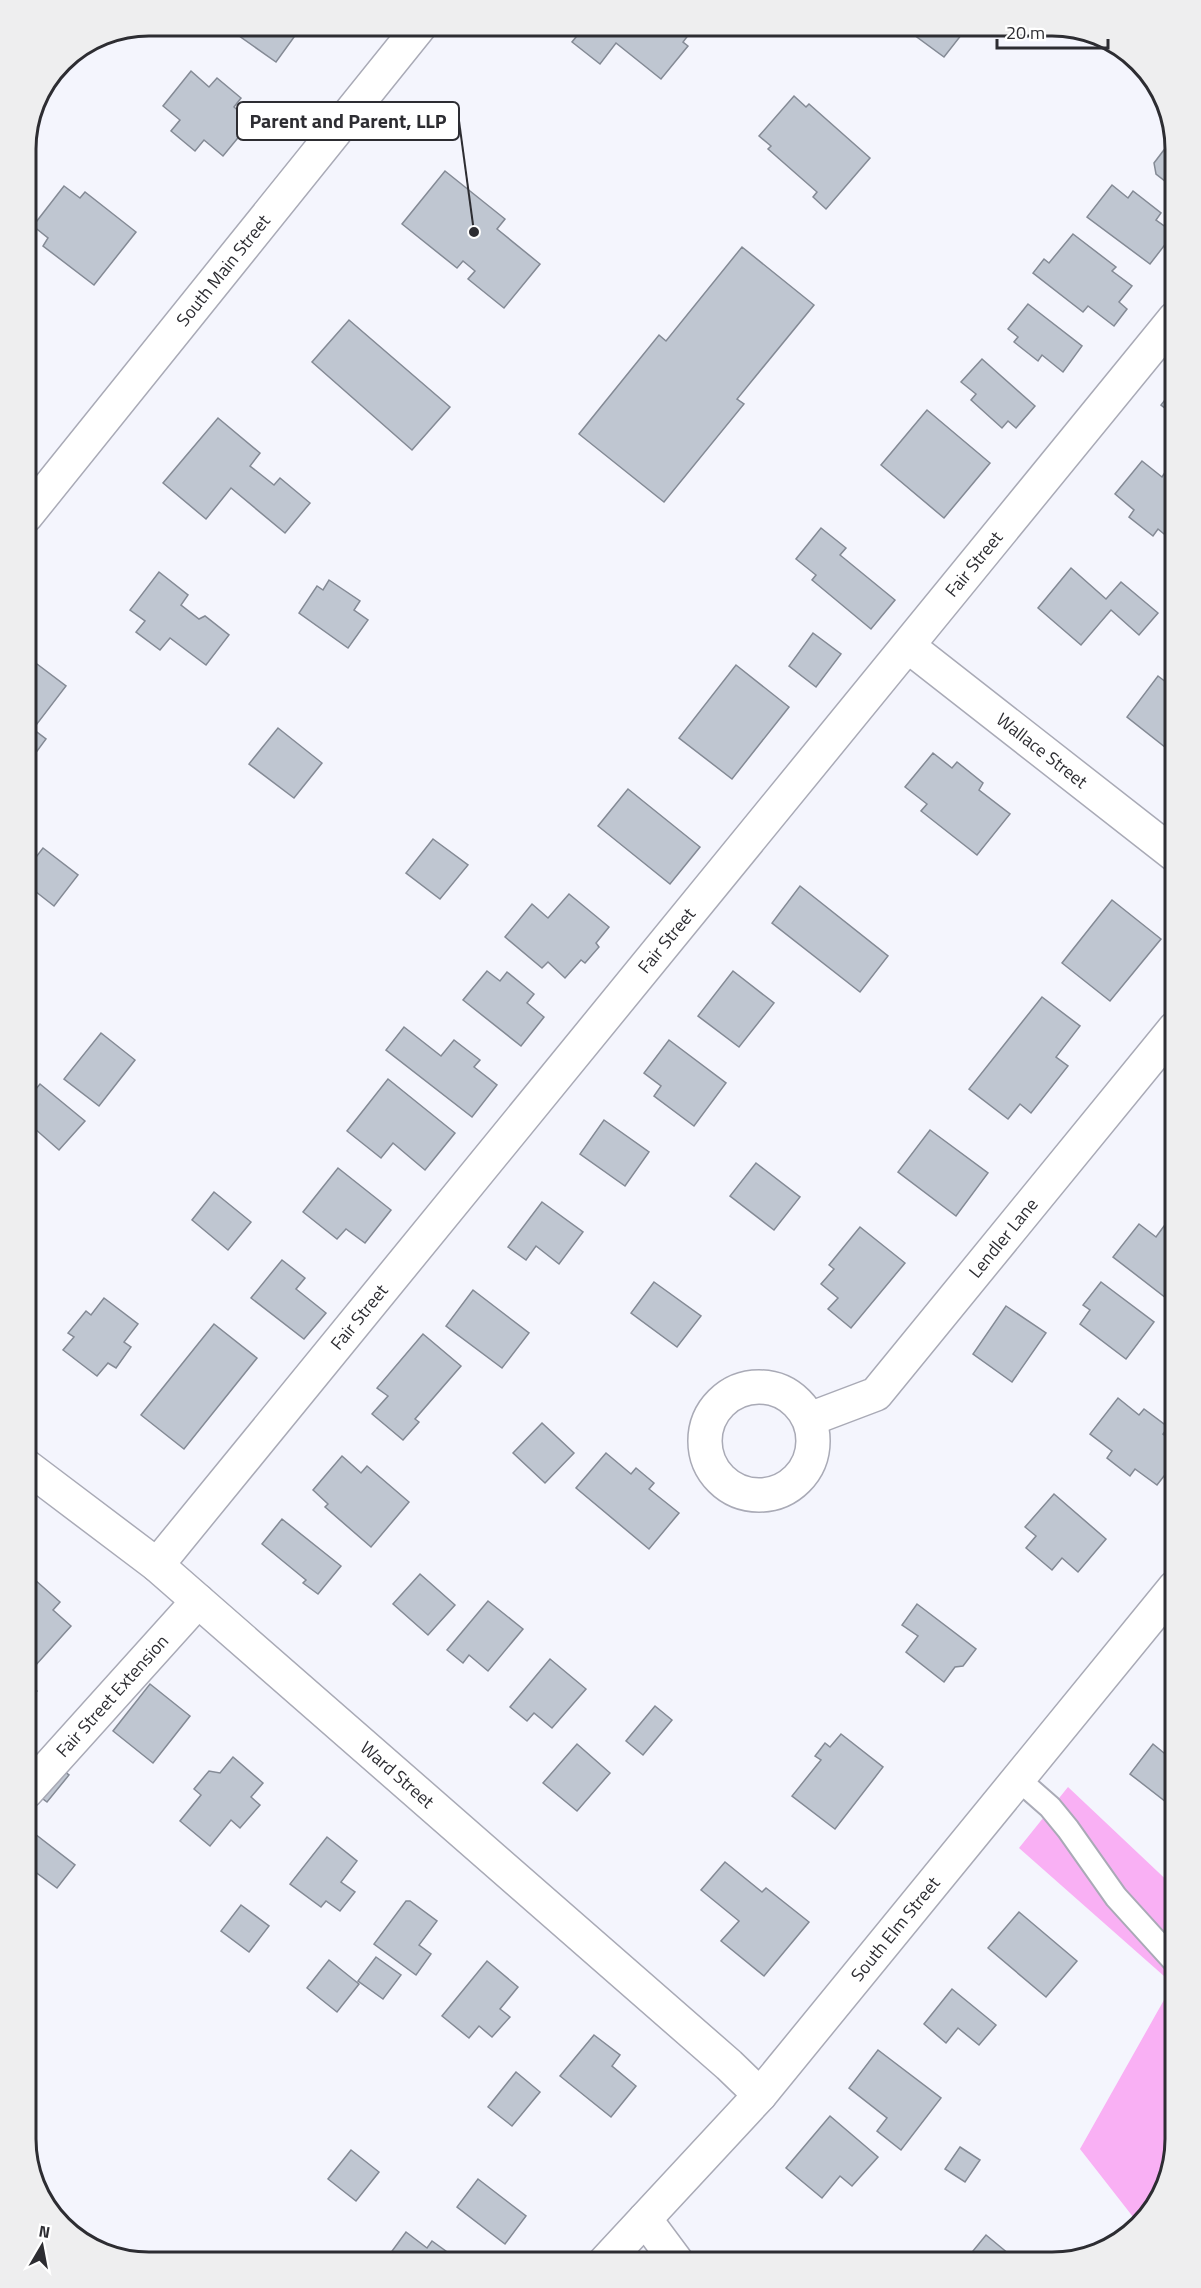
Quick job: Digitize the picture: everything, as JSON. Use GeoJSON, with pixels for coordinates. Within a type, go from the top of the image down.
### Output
{"type":"FeatureCollection","features":[{"type":"Feature","properties":{"kind":"street","name":"South Main Street"},"geometry":{"type":"LineString","coordinates":[[36,504],[412,36]]}},
{"type":"Feature","properties":{"kind":"street","name":"Fair Street"},"geometry":{"type":"LineString","coordinates":[[157,1565],[1165,331]]}},
{"type":"Feature","properties":{"kind":"street","name":"Wallace Street"},"geometry":{"type":"LineString","coordinates":[[908,646],[1165,846]]}},
{"type":"Feature","properties":{"kind":"street","name":"Lendler Lane"},"geometry":{"type":"LineString","coordinates":[[810,1419],[876,1394],[1165,1041]]}},
{"type":"Feature","properties":{"kind":"street","name":"Ward Street"},"geometry":{"type":"LineString","coordinates":[[36,1474],[157,1565],[729,2065],[760,2095]]}},
{"type":"Feature","properties":{"kind":"street","name":"South Elm Street"},"geometry":{"type":"LineString","coordinates":[[614,2252],[760,2095],[1165,1600]]}},
{"type":"Feature","properties":{"kind":"street","name":"Fair Street Extension"},"geometry":{"type":"LineString","coordinates":[[36,1781],[198,1601]]}},
{"type":"Feature","properties":{"kind":"street"},"geometry":{"type":"LineString","coordinates":[[645,2219],[670,2252]]}},
{"type":"Feature","properties":{"kind":"lane"},"geometry":{"type":"LineString","coordinates":[[1018,1779],[1050,1807],[1116,1897],[1165,1951]]}},
{"type":"Feature","properties":{"kind":"shaded area"},"geometry":{"type":"Polygon","coordinates":[[[1068,1787],[1165,1879],[1165,1977],[1019,1848],[1068,1787]]]}},
{"type":"Feature","properties":{"kind":"shaded area"},"geometry":{"type":"Polygon","coordinates":[[[1165,1998],[1164,2154],[1153,2189],[1133,2218],[1080,2149],[1165,1998]]]}},
{"type":"Feature","properties":{"kind":"building"},"geometry":{"type":"Polygon","coordinates":[[[239,36],[295,36],[276,62],[239,36]]]}},
{"type":"Feature","properties":{"kind":"building"},"geometry":{"type":"Polygon","coordinates":[[[577,36],[688,36],[683,42],[688,46],[661,79],[616,43],[600,64],[572,42],[577,36]]]}},
{"type":"Feature","properties":{"kind":"building"},"geometry":{"type":"Polygon","coordinates":[[[916,36],[960,36],[944,57],[916,36]]]}},
{"type":"Feature","properties":{"kind":"building"},"geometry":{"type":"Polygon","coordinates":[[[191,71],[209,87],[217,78],[241,98],[234,107],[251,122],[223,156],[204,140],[195,151],[171,131],[180,120],[163,106],[191,71]]]}},
{"type":"Feature","properties":{"kind":"building"},"geometry":{"type":"Polygon","coordinates":[[[794,96],[806,107],[809,104],[870,158],[826,209],[813,197],[817,192],[768,149],[771,146],[759,136],[794,96]]]}},
{"type":"Feature","properties":{"kind":"building"},"geometry":{"type":"Polygon","coordinates":[[[1165,149],[1165,181],[1156,174],[1154,163],[1165,149]]]}},
{"type":"Feature","properties":{"kind":"building"},"geometry":{"type":"Polygon","coordinates":[[[445,171],[505,219],[497,229],[540,264],[504,308],[468,279],[475,271],[463,261],[457,268],[402,224],[445,171]]]}},
{"type":"Feature","properties":{"kind":"building"},"geometry":{"type":"Polygon","coordinates":[[[1112,185],[1128,198],[1133,191],[1161,213],[1156,220],[1165,226],[1165,245],[1150,264],[1087,217],[1112,185]]]}},
{"type":"Feature","properties":{"kind":"building"},"geometry":{"type":"Polygon","coordinates":[[[64,186],[80,198],[85,192],[136,232],[94,285],[43,246],[48,238],[36,228],[36,222],[64,186]]]}},
{"type":"Feature","properties":{"kind":"building"},"geometry":{"type":"Polygon","coordinates":[[[1073,234],[1116,267],[1112,271],[1132,286],[1119,302],[1127,309],[1114,326],[1088,306],[1083,312],[1033,273],[1044,259],[1049,263],[1073,234]]]}},
{"type":"Feature","properties":{"kind":"building"},"geometry":{"type":"Polygon","coordinates":[[[742,247],[814,305],[737,399],[744,404],[664,502],[579,434],[659,335],[666,341],[742,247]]]}},
{"type":"Feature","properties":{"kind":"building"},"geometry":{"type":"Polygon","coordinates":[[[1028,304],[1082,346],[1063,372],[1042,355],[1038,361],[1014,342],[1018,337],[1008,329],[1028,304]]]}},
{"type":"Feature","properties":{"kind":"building"},"geometry":{"type":"Polygon","coordinates":[[[349,320],[450,407],[412,450],[312,362],[349,320]]]}},
{"type":"Feature","properties":{"kind":"building"},"geometry":{"type":"Polygon","coordinates":[[[982,359],[1035,406],[1016,428],[1008,421],[1002,428],[971,400],[976,394],[961,382],[982,359]]]}},
{"type":"Feature","properties":{"kind":"building"},"geometry":{"type":"Polygon","coordinates":[[[927,410],[990,463],[944,518],[881,465],[927,410]]]}},
{"type":"Feature","properties":{"kind":"building"},"geometry":{"type":"Polygon","coordinates":[[[218,418],[260,453],[250,466],[274,485],[280,478],[310,503],[285,533],[231,488],[206,519],[163,483],[218,418]]]}},
{"type":"Feature","properties":{"kind":"building"},"geometry":{"type":"Polygon","coordinates":[[[1142,461],[1162,477],[1165,472],[1165,535],[1158,529],[1153,536],[1129,517],[1134,510],[1115,494],[1142,461]]]}},
{"type":"Feature","properties":{"kind":"building"},"geometry":{"type":"Polygon","coordinates":[[[821,528],[846,548],[840,555],[895,600],[871,629],[812,580],[816,575],[796,559],[821,528]]]}},
{"type":"Feature","properties":{"kind":"building"},"geometry":{"type":"Polygon","coordinates":[[[1071,568],[1106,599],[1121,582],[1158,613],[1139,635],[1111,610],[1081,645],[1038,608],[1071,568]]]}},
{"type":"Feature","properties":{"kind":"building"},"geometry":{"type":"Polygon","coordinates":[[[159,572],[188,595],[181,605],[199,619],[205,616],[229,635],[206,665],[170,638],[160,650],[136,632],[145,621],[130,610],[159,572]]]}},
{"type":"Feature","properties":{"kind":"building"},"geometry":{"type":"Polygon","coordinates":[[[329,580],[360,601],[354,610],[368,620],[348,648],[299,613],[317,586],[323,590],[329,580]]]}},
{"type":"Feature","properties":{"kind":"building"},"geometry":{"type":"Polygon","coordinates":[[[813,633],[841,654],[816,687],[789,666],[813,633]]]}},
{"type":"Feature","properties":{"kind":"building"},"geometry":{"type":"Polygon","coordinates":[[[36,663],[66,686],[36,725],[36,663]]]}},
{"type":"Feature","properties":{"kind":"building"},"geometry":{"type":"Polygon","coordinates":[[[736,665],[789,707],[732,779],[679,738],[736,665]]]}},
{"type":"Feature","properties":{"kind":"building"},"geometry":{"type":"Polygon","coordinates":[[[1158,676],[1165,681],[1165,747],[1127,717],[1158,676]]]}},
{"type":"Feature","properties":{"kind":"building"},"geometry":{"type":"Polygon","coordinates":[[[278,728],[322,763],[294,798],[249,764],[278,728]]]}},
{"type":"Feature","properties":{"kind":"building"},"geometry":{"type":"Polygon","coordinates":[[[36,731],[46,739],[36,752],[36,731]]]}},
{"type":"Feature","properties":{"kind":"building"},"geometry":{"type":"Polygon","coordinates":[[[933,753],[952,768],[957,762],[983,783],[979,790],[1010,814],[977,855],[921,811],[927,804],[905,787],[933,753]]]}},
{"type":"Feature","properties":{"kind":"building"},"geometry":{"type":"Polygon","coordinates":[[[628,789],[700,847],[670,884],[598,826],[628,789]]]}},
{"type":"Feature","properties":{"kind":"building"},"geometry":{"type":"Polygon","coordinates":[[[433,839],[468,865],[440,899],[406,873],[433,839]]]}},
{"type":"Feature","properties":{"kind":"building"},"geometry":{"type":"Polygon","coordinates":[[[43,848],[78,875],[54,906],[36,892],[36,857],[43,848]]]}},
{"type":"Feature","properties":{"kind":"building"},"geometry":{"type":"Polygon","coordinates":[[[800,886],[888,956],[860,992],[772,923],[800,886]]]}},
{"type":"Feature","properties":{"kind":"building"},"geometry":{"type":"Polygon","coordinates":[[[569,894],[609,927],[596,943],[599,947],[585,963],[581,960],[565,978],[548,962],[542,968],[505,937],[532,904],[548,918],[569,894]]]}},
{"type":"Feature","properties":{"kind":"building"},"geometry":{"type":"Polygon","coordinates":[[[1112,900],[1161,939],[1110,1001],[1062,963],[1112,900]]]}},
{"type":"Feature","properties":{"kind":"building"},"geometry":{"type":"Polygon","coordinates":[[[487,971],[500,981],[507,972],[534,994],[527,1003],[544,1017],[521,1046],[463,1000],[487,971]]]}},
{"type":"Feature","properties":{"kind":"building"},"geometry":{"type":"Polygon","coordinates":[[[733,971],[774,1003],[739,1047],[698,1016],[733,971]]]}},
{"type":"Feature","properties":{"kind":"building"},"geometry":{"type":"Polygon","coordinates":[[[1042,997],[1080,1026],[1056,1057],[1068,1066],[1031,1113],[1020,1104],[1008,1119],[969,1089],[1042,997]]]}},
{"type":"Feature","properties":{"kind":"building"},"geometry":{"type":"Polygon","coordinates":[[[404,1027],[441,1056],[454,1040],[480,1060],[474,1067],[497,1085],[472,1117],[386,1050],[404,1027]]]}},
{"type":"Feature","properties":{"kind":"building"},"geometry":{"type":"Polygon","coordinates":[[[101,1033],[135,1060],[99,1106],[64,1079],[101,1033]]]}},
{"type":"Feature","properties":{"kind":"building"},"geometry":{"type":"Polygon","coordinates":[[[669,1040],[726,1083],[694,1126],[654,1096],[661,1086],[644,1073],[669,1040]]]}},
{"type":"Feature","properties":{"kind":"building"},"geometry":{"type":"Polygon","coordinates":[[[388,1079],[455,1133],[425,1170],[393,1143],[381,1158],[347,1131],[388,1079]]]}},
{"type":"Feature","properties":{"kind":"building"},"geometry":{"type":"Polygon","coordinates":[[[40,1084],[85,1121],[59,1150],[36,1130],[36,1089],[40,1084]]]}},
{"type":"Feature","properties":{"kind":"building"},"geometry":{"type":"Polygon","coordinates":[[[604,1120],[649,1152],[625,1186],[580,1154],[604,1120]]]}},
{"type":"Feature","properties":{"kind":"building"},"geometry":{"type":"Polygon","coordinates":[[[930,1130],[988,1173],[956,1216],[898,1172],[930,1130]]]}},
{"type":"Feature","properties":{"kind":"building"},"geometry":{"type":"Polygon","coordinates":[[[756,1163],[800,1197],[774,1230],[730,1196],[756,1163]]]}},
{"type":"Feature","properties":{"kind":"building"},"geometry":{"type":"Polygon","coordinates":[[[338,1168],[391,1210],[365,1243],[346,1229],[337,1239],[303,1212],[338,1168]]]}},
{"type":"Feature","properties":{"kind":"building"},"geometry":{"type":"Polygon","coordinates":[[[214,1192],[251,1222],[228,1250],[192,1220],[214,1192]]]}},
{"type":"Feature","properties":{"kind":"building"},"geometry":{"type":"Polygon","coordinates":[[[542,1202],[583,1232],[559,1264],[536,1246],[526,1260],[508,1247],[542,1202]]]}},
{"type":"Feature","properties":{"kind":"building"},"geometry":{"type":"Polygon","coordinates":[[[1139,1224],[1156,1237],[1164,1226],[1165,1297],[1113,1257],[1139,1224]]]}},
{"type":"Feature","properties":{"kind":"building"},"geometry":{"type":"Polygon","coordinates":[[[860,1227],[905,1263],[851,1328],[828,1309],[838,1298],[821,1284],[834,1269],[829,1265],[860,1227]]]}},
{"type":"Feature","properties":{"kind":"building"},"geometry":{"type":"Polygon","coordinates":[[[282,1260],[305,1278],[296,1289],[326,1313],[304,1339],[251,1298],[282,1260]]]}},
{"type":"Feature","properties":{"kind":"building"},"geometry":{"type":"Polygon","coordinates":[[[654,1282],[701,1316],[677,1347],[631,1313],[654,1282]]]}},
{"type":"Feature","properties":{"kind":"building"},"geometry":{"type":"Polygon","coordinates":[[[1101,1282],[1154,1322],[1126,1359],[1080,1324],[1090,1310],[1083,1305],[1101,1282]]]}},
{"type":"Feature","properties":{"kind":"building"},"geometry":{"type":"Polygon","coordinates":[[[473,1290],[529,1333],[502,1368],[446,1326],[473,1290]]]}},
{"type":"Feature","properties":{"kind":"building"},"geometry":{"type":"Polygon","coordinates":[[[104,1298],[138,1324],[124,1342],[131,1347],[116,1368],[108,1363],[97,1376],[63,1350],[74,1337],[68,1333],[86,1311],[91,1315],[104,1298]]]}},
{"type":"Feature","properties":{"kind":"building"},"geometry":{"type":"Polygon","coordinates":[[[1006,1306],[1046,1333],[1012,1382],[973,1354],[1006,1306]]]}},
{"type":"Feature","properties":{"kind":"building"},"geometry":{"type":"Polygon","coordinates":[[[214,1324],[257,1358],[184,1449],[141,1415],[214,1324]]]}},
{"type":"Feature","properties":{"kind":"building"},"geometry":{"type":"Polygon","coordinates":[[[423,1334],[461,1366],[415,1419],[419,1422],[403,1440],[372,1414],[388,1396],[377,1388],[423,1334]]]}},
{"type":"Feature","properties":{"kind":"building"},"geometry":{"type":"Polygon","coordinates":[[[1118,1398],[1139,1415],[1144,1409],[1165,1425],[1163,1434],[1165,1436],[1165,1475],[1157,1485],[1135,1469],[1130,1476],[1107,1458],[1112,1451],[1090,1434],[1118,1398]]]}},
{"type":"Feature","properties":{"kind":"building"},"geometry":{"type":"Polygon","coordinates":[[[542,1423],[574,1453],[545,1483],[513,1453],[542,1423]]]}},
{"type":"Feature","properties":{"kind":"building"},"geometry":{"type":"Polygon","coordinates":[[[606,1453],[631,1474],[636,1468],[654,1483],[649,1489],[679,1513],[649,1549],[576,1488],[606,1453]]]}},
{"type":"Feature","properties":{"kind":"building"},"geometry":{"type":"Polygon","coordinates":[[[342,1456],[361,1473],[367,1466],[409,1502],[371,1547],[325,1507],[328,1504],[313,1490],[342,1456]]]}},
{"type":"Feature","properties":{"kind":"building"},"geometry":{"type":"Polygon","coordinates":[[[1054,1494],[1106,1539],[1078,1572],[1062,1558],[1052,1570],[1026,1548],[1036,1536],[1025,1527],[1054,1494]]]}},
{"type":"Feature","properties":{"kind":"building"},"geometry":{"type":"Polygon","coordinates":[[[282,1519],[341,1566],[318,1594],[303,1583],[306,1580],[262,1544],[282,1519]]]}},
{"type":"Feature","properties":{"kind":"building"},"geometry":{"type":"Polygon","coordinates":[[[420,1574],[455,1605],[428,1635],[393,1604],[420,1574]]]}},
{"type":"Feature","properties":{"kind":"building"},"geometry":{"type":"Polygon","coordinates":[[[36,1581],[60,1602],[53,1610],[71,1626],[36,1665],[36,1581]]]}},
{"type":"Feature","properties":{"kind":"building"},"geometry":{"type":"Polygon","coordinates":[[[488,1601],[523,1629],[488,1671],[469,1655],[463,1663],[447,1650],[488,1601]]]}},
{"type":"Feature","properties":{"kind":"building"},"geometry":{"type":"Polygon","coordinates":[[[917,1604],[976,1649],[963,1666],[955,1667],[944,1682],[906,1652],[918,1636],[902,1625],[917,1604]]]}},
{"type":"Feature","properties":{"kind":"building"},"geometry":{"type":"Polygon","coordinates":[[[550,1659],[586,1689],[552,1728],[534,1713],[527,1721],[510,1707],[550,1659]]]}},
{"type":"Feature","properties":{"kind":"building"},"geometry":{"type":"Polygon","coordinates":[[[150,1684],[190,1716],[153,1763],[113,1731],[150,1684]]]}},
{"type":"Feature","properties":{"kind":"building"},"geometry":{"type":"Polygon","coordinates":[[[655,1706],[672,1720],[643,1755],[626,1741],[655,1706]]]}},
{"type":"Feature","properties":{"kind":"building"},"geometry":{"type":"Polygon","coordinates":[[[841,1734],[883,1767],[835,1829],[792,1796],[821,1760],[815,1756],[825,1743],[830,1747],[841,1734]]]}},
{"type":"Feature","properties":{"kind":"building"},"geometry":{"type":"Polygon","coordinates":[[[577,1744],[610,1773],[577,1811],[543,1783],[577,1744]]]}},
{"type":"Feature","properties":{"kind":"building"},"geometry":{"type":"Polygon","coordinates":[[[1153,1744],[1165,1754],[1165,1801],[1130,1774],[1153,1744]]]}},
{"type":"Feature","properties":{"kind":"building"},"geometry":{"type":"Polygon","coordinates":[[[233,1757],[263,1783],[251,1797],[260,1805],[240,1828],[231,1820],[210,1846],[180,1821],[201,1795],[194,1789],[209,1771],[220,1773],[233,1757]]]}},
{"type":"Feature","properties":{"kind":"building"},"geometry":{"type":"Polygon","coordinates":[[[53,1763],[69,1775],[47,1802],[36,1794],[36,1784],[53,1763]]]}},
{"type":"Feature","properties":{"kind":"building"},"geometry":{"type":"Polygon","coordinates":[[[36,1835],[75,1865],[57,1888],[36,1872],[36,1835]]]}},
{"type":"Feature","properties":{"kind":"building"},"geometry":{"type":"Polygon","coordinates":[[[327,1837],[357,1861],[341,1882],[355,1892],[340,1911],[326,1901],[321,1907],[290,1884],[327,1837]]]}},
{"type":"Feature","properties":{"kind":"building"},"geometry":{"type":"Polygon","coordinates":[[[725,1862],[762,1892],[766,1888],[809,1922],[764,1976],[721,1941],[739,1921],[701,1890],[725,1862]]]}},
{"type":"Feature","properties":{"kind":"building"},"geometry":{"type":"Polygon","coordinates":[[[406,1901],[410,1901],[437,1921],[419,1945],[431,1954],[416,1975],[374,1944],[406,1901]]]}},
{"type":"Feature","properties":{"kind":"building"},"geometry":{"type":"Polygon","coordinates":[[[241,1905],[269,1926],[249,1952],[221,1931],[241,1905]]]}},
{"type":"Feature","properties":{"kind":"building"},"geometry":{"type":"Polygon","coordinates":[[[1019,1912],[1077,1961],[1046,1997],[988,1948],[1019,1912]]]}},
{"type":"Feature","properties":{"kind":"building"},"geometry":{"type":"Polygon","coordinates":[[[376,1957],[401,1975],[383,1999],[358,1981],[376,1957]]]}},
{"type":"Feature","properties":{"kind":"building"},"geometry":{"type":"Polygon","coordinates":[[[329,1960],[359,1984],[337,2012],[307,1988],[329,1960]]]}},
{"type":"Feature","properties":{"kind":"building"},"geometry":{"type":"Polygon","coordinates":[[[487,1961],[518,1987],[500,2009],[510,2017],[492,2037],[479,2026],[469,2038],[442,2016],[487,1961]]]}},
{"type":"Feature","properties":{"kind":"building"},"geometry":{"type":"Polygon","coordinates":[[[952,1989],[996,2025],[979,2045],[958,2028],[946,2043],[924,2024],[952,1989]]]}},
{"type":"Feature","properties":{"kind":"building"},"geometry":{"type":"Polygon","coordinates":[[[594,2035],[620,2055],[612,2066],[636,2086],[611,2117],[560,2076],[594,2035]]]}},
{"type":"Feature","properties":{"kind":"building"},"geometry":{"type":"Polygon","coordinates":[[[878,2050],[941,2098],[901,2150],[877,2131],[887,2118],[849,2088],[878,2050]]]}},
{"type":"Feature","properties":{"kind":"building"},"geometry":{"type":"Polygon","coordinates":[[[516,2072],[540,2092],[512,2126],[488,2107],[516,2072]]]}},
{"type":"Feature","properties":{"kind":"building"},"geometry":{"type":"Polygon","coordinates":[[[830,2116],[878,2157],[852,2186],[840,2176],[822,2198],[786,2168],[830,2116]]]}},
{"type":"Feature","properties":{"kind":"building"},"geometry":{"type":"Polygon","coordinates":[[[960,2147],[980,2160],[965,2182],[945,2169],[960,2147]]]}},
{"type":"Feature","properties":{"kind":"building"},"geometry":{"type":"Polygon","coordinates":[[[351,2150],[379,2172],[356,2201],[328,2179],[351,2150]]]}},
{"type":"Feature","properties":{"kind":"building"},"geometry":{"type":"Polygon","coordinates":[[[478,2179],[526,2216],[505,2244],[457,2207],[478,2179]]]}},
{"type":"Feature","properties":{"kind":"building"},"geometry":{"type":"Polygon","coordinates":[[[406,2232],[427,2248],[432,2241],[447,2252],[391,2252],[406,2232]]]}},
{"type":"Feature","properties":{"kind":"building"},"geometry":{"type":"Polygon","coordinates":[[[986,2235],[1007,2252],[972,2252],[986,2235]]]}},
{"type":"Feature","properties":{"kind":"place","name":"Parent and Parent, LLP"},"geometry":{"type":"Point","coordinates":[474,232]}}]}
